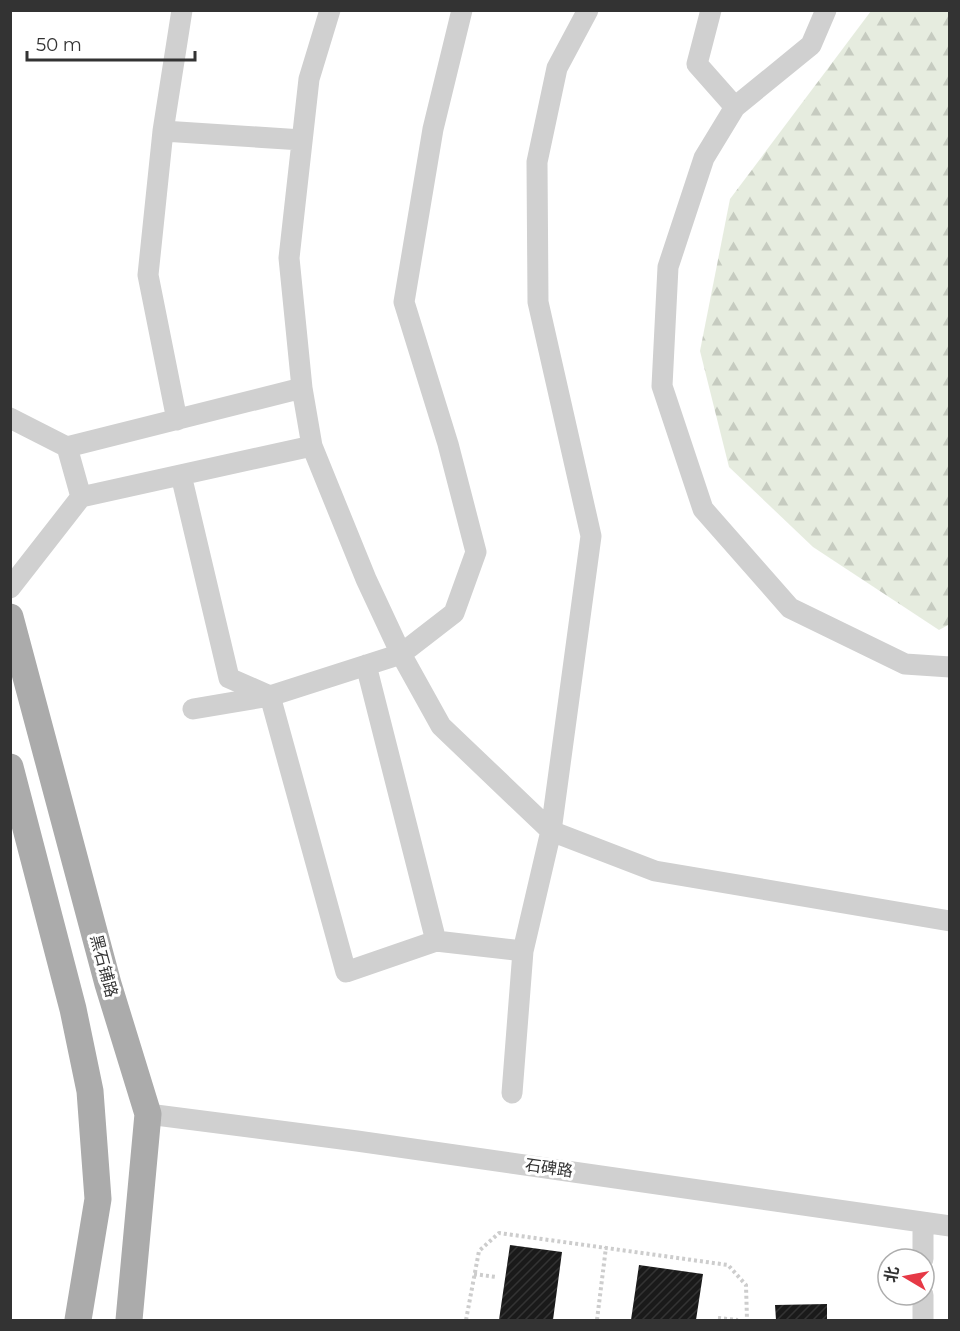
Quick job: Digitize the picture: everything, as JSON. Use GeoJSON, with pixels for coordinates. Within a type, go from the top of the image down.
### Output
{"type":"FeatureCollection","features":[{"type":"Feature","properties":{"kind":"main road","name":"黑石铺路"},"geometry":{"type":"LineString","coordinates":[[10,617],[108,984],[148,1114],[129,1320]]}},
{"type":"Feature","properties":{"kind":"main road"},"geometry":{"type":"LineString","coordinates":[[10,767],[73,1009],[90,1091],[98,1199],[78,1320]]}},
{"type":"Feature","properties":{"kind":"street"},"geometry":{"type":"LineString","coordinates":[[177,420],[148,275],[163,131],[182,10]]}},
{"type":"Feature","properties":{"kind":"street"},"geometry":{"type":"LineString","coordinates":[[330,10],[309,79],[289,258],[302,388],[312,446],[366,579],[401,654],[441,726],[551,831],[655,871],[950,921]]}},
{"type":"Feature","properties":{"kind":"street"},"geometry":{"type":"LineString","coordinates":[[193,710],[270,696],[401,654],[454,613],[476,552],[448,444],[404,302],[433,129],[462,10]]}},
{"type":"Feature","properties":{"kind":"street"},"geometry":{"type":"LineString","coordinates":[[512,1093],[523,951],[551,831],[591,536],[537,302],[537,162],[557,68],[588,10]]}},
{"type":"Feature","properties":{"kind":"street"},"geometry":{"type":"LineString","coordinates":[[711,10],[697,64],[735,107]]}},
{"type":"Feature","properties":{"kind":"street"},"geometry":{"type":"LineString","coordinates":[[826,10],[811,45],[735,107],[704,158],[668,267],[662,386],[703,509],[790,608],[905,664],[950,666]]}},
{"type":"Feature","properties":{"kind":"street"},"geometry":{"type":"LineString","coordinates":[[163,131],[302,140]]}},
{"type":"Feature","properties":{"kind":"street"},"geometry":{"type":"LineString","coordinates":[[10,418],[68,447],[302,388]]}},
{"type":"Feature","properties":{"kind":"street"},"geometry":{"type":"LineString","coordinates":[[10,588],[81,497],[312,446]]}},
{"type":"Feature","properties":{"kind":"street"},"geometry":{"type":"LineString","coordinates":[[68,447],[81,497]]}},
{"type":"Feature","properties":{"kind":"street"},"geometry":{"type":"LineString","coordinates":[[181,475],[229,678],[270,696]]}},
{"type":"Feature","properties":{"kind":"street"},"geometry":{"type":"LineString","coordinates":[[366,665],[436,941]]}},
{"type":"Feature","properties":{"kind":"street"},"geometry":{"type":"LineString","coordinates":[[270,696],[345,972],[436,941],[523,951]]}},
{"type":"Feature","properties":{"kind":"street","name":"石碑路"},"geometry":{"type":"LineString","coordinates":[[148,1114],[357,1141],[950,1226]]}},
{"type":"Feature","properties":{"kind":"street"},"geometry":{"type":"LineString","coordinates":[[923,1222],[923,1247]]}},
{"type":"Feature","properties":{"kind":"path"},"geometry":{"type":"LineString","coordinates":[[466,1320],[479,1251],[499,1233],[728,1265],[746,1285],[747,1320]]}},
{"type":"Feature","properties":{"kind":"path"},"geometry":{"type":"LineString","coordinates":[[597,1320],[606,1247]]}},
{"type":"Feature","properties":{"kind":"path"},"geometry":{"type":"LineString","coordinates":[[474,1274],[496,1277]]}},
{"type":"Feature","properties":{"kind":"path"},"geometry":{"type":"LineString","coordinates":[[718,1318],[738,1320]]}},
{"type":"Feature","properties":{"kind":"green space"},"geometry":{"type":"Polygon","coordinates":[[[871,11],[949,11],[950,624],[939,630],[813,547],[729,467],[700,351],[730,199],[871,11]]]}},
{"type":"Feature","properties":{"kind":"building"},"geometry":{"type":"Polygon","coordinates":[[[510,1245],[562,1252],[553,1320],[499,1320],[510,1245]]]}},
{"type":"Feature","properties":{"kind":"building"},"geometry":{"type":"Polygon","coordinates":[[[639,1265],[703,1274],[696,1320],[631,1320],[639,1265]]]}},
{"type":"Feature","properties":{"kind":"building"},"geometry":{"type":"Polygon","coordinates":[[[827,1304],[827,1320],[776,1320],[775,1305],[827,1304]]]}}]}
